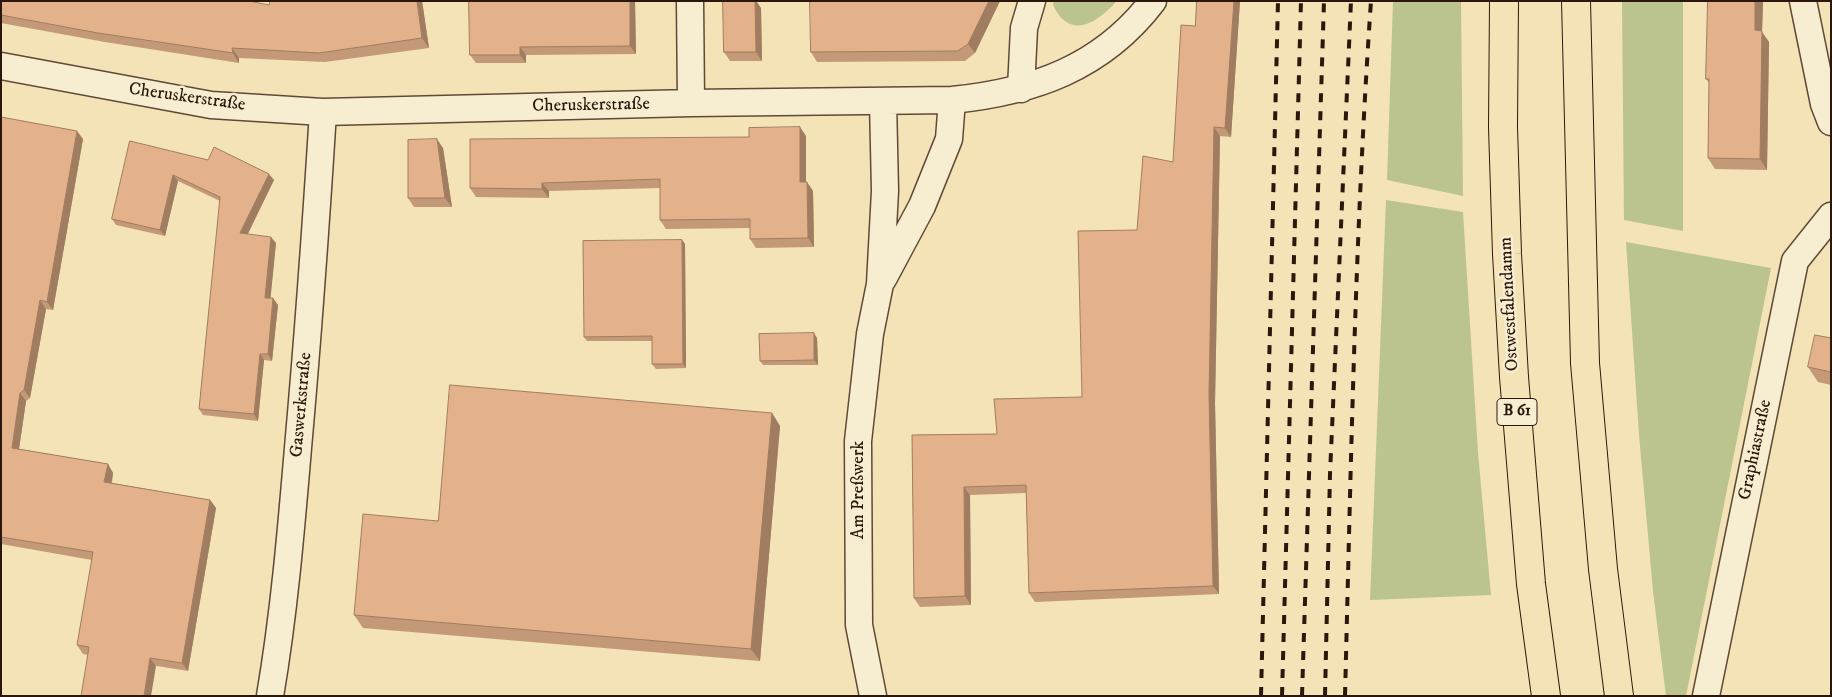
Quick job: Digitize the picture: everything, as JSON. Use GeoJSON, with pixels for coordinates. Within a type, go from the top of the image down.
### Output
{"type":"FeatureCollection","features":[{"type":"Feature","properties":{"kind":"highway","name":"Ostwestfalendamm"},"geometry":{"type":"LineString","coordinates":[[1504,1],[1503,127],[1507,254],[1514,377],[1531,584],[1546,696]]}},
{"type":"Feature","properties":{"kind":"highway"},"geometry":{"type":"LineString","coordinates":[[1576,1],[1585,363],[1602,569],[1619,696]]}},
{"type":"Feature","properties":{"kind":"street"},"geometry":{"type":"LineString","coordinates":[[690,1],[691,103]]}},
{"type":"Feature","properties":{"kind":"street"},"geometry":{"type":"LineString","coordinates":[[1021,89],[1024,28],[1032,1]]}},
{"type":"Feature","properties":{"kind":"street","name":"Cheruskerstraße"},"geometry":{"type":"LineString","coordinates":[[1,66],[212,105],[323,112],[691,103],[952,100],[985,97],[1021,89],[1070,71],[1114,43],[1153,1]]}},
{"type":"Feature","properties":{"kind":"street"},"geometry":{"type":"LineString","coordinates":[[1802,1],[1824,104],[1831,122]]}},
{"type":"Feature","properties":{"kind":"street","name":"Am Preßwerk"},"geometry":{"type":"LineString","coordinates":[[880,284],[922,206],[949,139],[952,100]]}},
{"type":"Feature","properties":{"kind":"street","name":"Am Preßwerk"},"geometry":{"type":"LineString","coordinates":[[873,696],[859,625],[858,441],[870,334],[880,284],[884,191],[883,101]]}},
{"type":"Feature","properties":{"kind":"street","name":"Gaswerkstraße"},"geometry":{"type":"LineString","coordinates":[[270,696],[287,572],[297,468],[323,112]]}},
{"type":"Feature","properties":{"kind":"street","name":"Graphiastraße"},"geometry":{"type":"LineString","coordinates":[[1706,696],[1795,261],[1831,216]]}},
{"type":"Feature","properties":{"kind":"green space"},"geometry":{"type":"Polygon","coordinates":[[[1054,1],[1117,1],[1101,16],[1084,25],[1075,25],[1067,23],[1060,16],[1053,5],[1054,1]]]}},
{"type":"Feature","properties":{"kind":"green space"},"geometry":{"type":"Polygon","coordinates":[[[1393,1],[1461,1],[1463,196],[1387,180],[1393,1]]]}},
{"type":"Feature","properties":{"kind":"green space"},"geometry":{"type":"Polygon","coordinates":[[[1622,1],[1683,1],[1683,231],[1624,220],[1622,1]]]}},
{"type":"Feature","properties":{"kind":"green space"},"geometry":{"type":"Polygon","coordinates":[[[1386,200],[1463,212],[1478,453],[1491,595],[1370,600],[1386,200]]]}},
{"type":"Feature","properties":{"kind":"green space"},"geometry":{"type":"Polygon","coordinates":[[[1626,242],[1771,268],[1686,696],[1666,696],[1653,591],[1639,435],[1626,242]]]}},
{"type":"Feature","properties":{"kind":"building"},"geometry":{"type":"Polygon","coordinates":[[[1,1],[249,1],[269,5],[270,1],[417,1],[422,38],[319,53],[232,48],[233,53],[98,33],[1,15],[1,1]]]}},
{"type":"Feature","properties":{"kind":"building"},"geometry":{"type":"Polygon","coordinates":[[[469,1],[630,1],[630,46],[520,47],[520,55],[470,55],[469,1]]]}},
{"type":"Feature","properties":{"kind":"building"},"geometry":{"type":"Polygon","coordinates":[[[723,1],[755,1],[756,52],[724,52],[723,1]]]}},
{"type":"Feature","properties":{"kind":"building"},"geometry":{"type":"Polygon","coordinates":[[[810,1],[989,1],[968,44],[958,51],[811,52],[810,1]]]}},
{"type":"Feature","properties":{"kind":"building"},"geometry":{"type":"Polygon","coordinates":[[[1197,1],[1234,1],[1225,128],[1214,127],[1209,394],[1213,586],[1029,593],[1026,485],[964,487],[965,596],[914,598],[912,435],[997,434],[994,399],[1082,397],[1078,231],[1137,230],[1143,156],[1173,162],[1181,25],[1195,26],[1197,1]]]}},
{"type":"Feature","properties":{"kind":"building"},"geometry":{"type":"Polygon","coordinates":[[[1708,1],[1755,1],[1755,30],[1762,31],[1760,159],[1708,158],[1709,79],[1706,79],[1708,1]]]}},
{"type":"Feature","properties":{"kind":"building"},"geometry":{"type":"Polygon","coordinates":[[[1,117],[77,131],[47,302],[40,300],[24,390],[20,393],[12,448],[108,464],[104,482],[210,500],[182,663],[150,658],[144,696],[81,696],[89,647],[77,645],[93,552],[1,537],[1,117]]]}},
{"type":"Feature","properties":{"kind":"building"},"geometry":{"type":"Polygon","coordinates":[[[800,127],[800,182],[807,182],[808,238],[750,239],[750,219],[660,220],[660,179],[542,183],[542,189],[470,188],[470,139],[749,137],[749,128],[800,127]]]}},
{"type":"Feature","properties":{"kind":"building"},"geometry":{"type":"Polygon","coordinates":[[[437,139],[445,198],[408,198],[408,140],[437,139]]]}},
{"type":"Feature","properties":{"kind":"building"},"geometry":{"type":"Polygon","coordinates":[[[130,141],[208,160],[214,147],[269,174],[240,233],[271,237],[265,298],[273,298],[268,354],[260,354],[254,414],[199,409],[220,197],[173,175],[160,230],[112,219],[130,141]]]}},
{"type":"Feature","properties":{"kind":"building"},"geometry":{"type":"Polygon","coordinates":[[[682,240],[683,364],[652,364],[652,336],[584,337],[583,241],[682,240]]]}},
{"type":"Feature","properties":{"kind":"building"},"geometry":{"type":"Polygon","coordinates":[[[814,333],[814,360],[760,361],[759,334],[814,333]]]}},
{"type":"Feature","properties":{"kind":"building"},"geometry":{"type":"Polygon","coordinates":[[[1815,335],[1831,338],[1831,372],[1808,367],[1815,335]]]}},
{"type":"Feature","properties":{"kind":"building"},"geometry":{"type":"Polygon","coordinates":[[[450,385],[772,413],[751,649],[354,615],[363,514],[438,521],[450,385]]]}},
{"type":"Feature","properties":{"kind":"railway"},"geometry":{"type":"LineString","coordinates":[[1261,696],[1278,1]]}},
{"type":"Feature","properties":{"kind":"railway"},"geometry":{"type":"LineString","coordinates":[[1282,696],[1301,1]]}},
{"type":"Feature","properties":{"kind":"railway"},"geometry":{"type":"LineString","coordinates":[[1302,696],[1324,1]]}},
{"type":"Feature","properties":{"kind":"railway"},"geometry":{"type":"LineString","coordinates":[[1325,696],[1330,474],[1351,1]]}},
{"type":"Feature","properties":{"kind":"railway"},"geometry":{"type":"LineString","coordinates":[[1345,696],[1357,261],[1371,1]]}}]}
